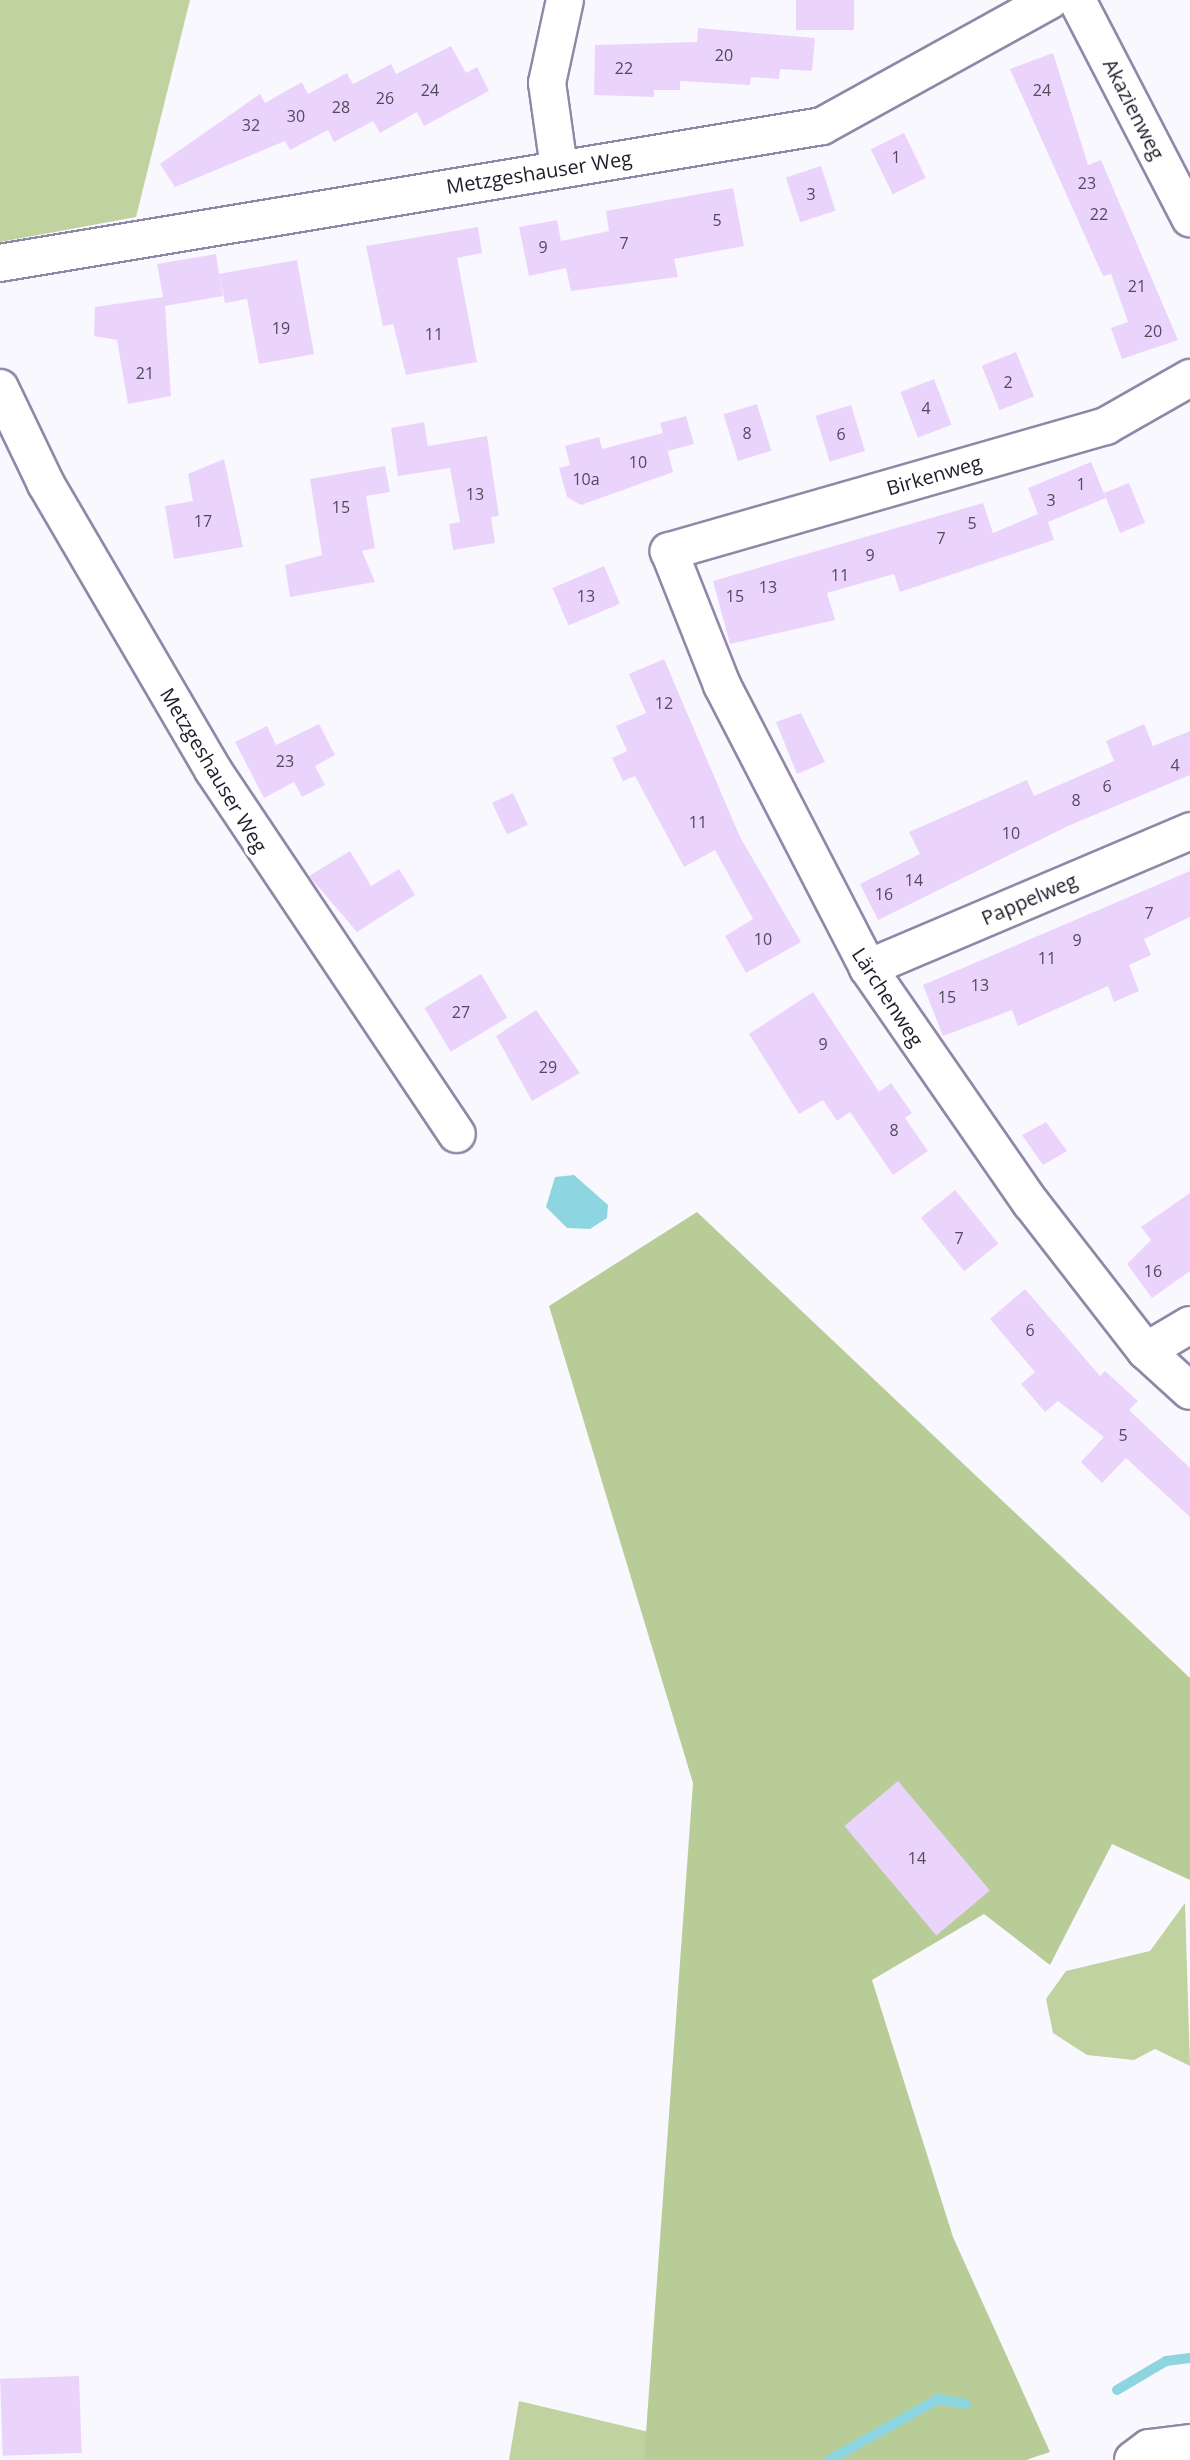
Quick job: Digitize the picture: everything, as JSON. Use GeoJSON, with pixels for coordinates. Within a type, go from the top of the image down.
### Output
{"type":"FeatureCollection","features":[{"type":"Feature","properties":{"kind":"street"},"geometry":{"type":"LineString","coordinates":[[559,168],[547,83],[565,0]]}},
{"type":"Feature","properties":{"kind":"street","name":"Metzgeshauser Weg"},"geometry":{"type":"LineString","coordinates":[[0,263],[822,126],[1050,0]]}},
{"type":"Feature","properties":{"kind":"street","name":"Akazienweg"},"geometry":{"type":"LineString","coordinates":[[1077,0],[1190,218]]}},
{"type":"Feature","properties":{"kind":"street","name":"Birkenweg"},"geometry":{"type":"LineString","coordinates":[[669,551],[1106,426],[1190,378]]}},
{"type":"Feature","properties":{"kind":"street","name":"Metzgeshauser Weg"},"geometry":{"type":"LineString","coordinates":[[0,388],[46,484],[246,823],[457,1134]]}},
{"type":"Feature","properties":{"kind":"street","name":"Lärchenweg"},"geometry":{"type":"LineString","coordinates":[[669,551],[722,685],[868,968],[1146,1351],[1190,1391]]}},
{"type":"Feature","properties":{"kind":"street","name":"Pappelweg"},"geometry":{"type":"LineString","coordinates":[[868,968],[1190,831]]}},
{"type":"Feature","properties":{"kind":"street"},"geometry":{"type":"LineString","coordinates":[[1146,1351],[1190,1325]]}},
{"type":"Feature","properties":{"kind":"street"},"geometry":{"type":"LineString","coordinates":[[1133,2460],[1149,2448],[1190,2443]]}},
{"type":"Feature","properties":{"kind":"green space"},"geometry":{"type":"Polygon","coordinates":[[[0,0],[190,0],[136,217],[0,242],[0,0]]]}},
{"type":"Feature","properties":{"kind":"green space"},"geometry":{"type":"Polygon","coordinates":[[[697,1212],[1190,1678],[1190,1880],[1112,1844],[1050,1965],[984,1914],[872,1980],[953,2237],[1050,2452],[1026,2460],[644,2460],[693,1783],[549,1306],[697,1212]]]}},
{"type":"Feature","properties":{"kind":"green space"},"geometry":{"type":"Polygon","coordinates":[[[1185,1903],[1190,2066],[1155,2049],[1134,2060],[1087,2055],[1053,2033],[1046,1999],[1066,1971],[1150,1951],[1185,1903]]]}},
{"type":"Feature","properties":{"kind":"green space"},"geometry":{"type":"Polygon","coordinates":[[[519,2401],[649,2432],[644,2460],[509,2460],[519,2401]]]}},
{"type":"Feature","properties":{"kind":"water"},"geometry":{"type":"Polygon","coordinates":[[[574,1175],[608,1205],[607,1218],[590,1229],[567,1228],[546,1207],[555,1177],[574,1175]]]}},
{"type":"Feature","properties":{"kind":"building"},"geometry":{"type":"Polygon","coordinates":[[[796,0],[854,0],[854,30],[796,30],[796,0]]]}},
{"type":"Feature","properties":{"kind":"building"},"geometry":{"type":"Polygon","coordinates":[[[698,28],[815,38],[812,71],[780,69],[779,79],[751,77],[750,85],[680,81],[680,90],[654,90],[654,97],[594,95],[595,45],[697,42],[698,28]]]}},
{"type":"Feature","properties":{"kind":"building"},"geometry":{"type":"Polygon","coordinates":[[[451,46],[466,73],[477,67],[489,91],[424,126],[417,112],[380,133],[373,121],[334,142],[328,130],[290,150],[285,141],[175,187],[160,164],[260,94],[265,103],[302,82],[308,94],[347,73],[353,84],[391,64],[396,74],[451,46]]]}},
{"type":"Feature","properties":{"kind":"building"},"geometry":{"type":"Polygon","coordinates":[[[1053,53],[1088,165],[1101,160],[1178,340],[1122,359],[1111,328],[1128,322],[1111,274],[1103,276],[1010,69],[1053,53]]]}},
{"type":"Feature","properties":{"kind":"building"},"geometry":{"type":"Polygon","coordinates":[[[904,133],[926,178],[893,194],[871,149],[904,133]]]}},
{"type":"Feature","properties":{"kind":"building"},"geometry":{"type":"Polygon","coordinates":[[[821,166],[836,211],[800,222],[786,177],[821,166]]]}},
{"type":"Feature","properties":{"kind":"building"},"geometry":{"type":"Polygon","coordinates":[[[733,188],[744,246],[674,259],[678,277],[571,291],[566,268],[529,276],[519,227],[557,220],[561,241],[609,231],[606,211],[733,188]]]}},
{"type":"Feature","properties":{"kind":"building"},"geometry":{"type":"Polygon","coordinates":[[[478,227],[482,253],[457,258],[477,362],[406,375],[393,324],[383,326],[366,246],[478,227]]]}},
{"type":"Feature","properties":{"kind":"building"},"geometry":{"type":"Polygon","coordinates":[[[216,254],[219,274],[297,260],[314,354],[259,364],[247,299],[225,303],[220,277],[223,296],[165,306],[171,396],[128,404],[117,340],[94,336],[95,307],[163,297],[157,264],[216,254]]]}},
{"type":"Feature","properties":{"kind":"building"},"geometry":{"type":"Polygon","coordinates":[[[1016,352],[1034,397],[1000,410],[982,366],[1016,352]]]}},
{"type":"Feature","properties":{"kind":"building"},"geometry":{"type":"Polygon","coordinates":[[[934,379],[952,425],[918,438],[900,392],[934,379]]]}},
{"type":"Feature","properties":{"kind":"building"},"geometry":{"type":"Polygon","coordinates":[[[757,404],[771,451],[738,461],[724,414],[757,404]]]}},
{"type":"Feature","properties":{"kind":"building"},"geometry":{"type":"Polygon","coordinates":[[[851,405],[865,451],[830,462],[816,416],[851,405]]]}},
{"type":"Feature","properties":{"kind":"building"},"geometry":{"type":"Polygon","coordinates":[[[686,416],[694,444],[668,451],[665,440],[673,472],[581,505],[567,497],[559,468],[570,465],[565,446],[599,437],[602,449],[663,433],[660,423],[686,416]]]}},
{"type":"Feature","properties":{"kind":"building"},"geometry":{"type":"Polygon","coordinates":[[[424,422],[428,446],[487,436],[499,516],[491,517],[495,543],[453,550],[449,524],[460,522],[450,468],[398,476],[391,428],[424,422]]]}},
{"type":"Feature","properties":{"kind":"building"},"geometry":{"type":"Polygon","coordinates":[[[224,459],[243,547],[174,559],[165,506],[193,501],[188,474],[224,459]]]}},
{"type":"Feature","properties":{"kind":"building"},"geometry":{"type":"Polygon","coordinates":[[[1091,462],[1106,498],[1048,522],[1054,540],[900,592],[894,574],[827,593],[835,620],[730,644],[713,581],[983,503],[993,533],[1038,514],[1028,488],[1091,462]]]}},
{"type":"Feature","properties":{"kind":"building"},"geometry":{"type":"Polygon","coordinates":[[[385,466],[390,492],[366,496],[375,548],[362,551],[375,582],[290,597],[285,565],[322,555],[310,479],[385,466]]]}},
{"type":"Feature","properties":{"kind":"building"},"geometry":{"type":"Polygon","coordinates":[[[1129,483],[1145,523],[1120,533],[1104,493],[1129,483]]]}},
{"type":"Feature","properties":{"kind":"building"},"geometry":{"type":"Polygon","coordinates":[[[604,566],[620,604],[568,626],[552,588],[604,566]]]}},
{"type":"Feature","properties":{"kind":"building"},"geometry":{"type":"Polygon","coordinates":[[[664,659],[740,837],[801,942],[746,973],[725,936],[753,919],[715,850],[684,867],[635,776],[623,781],[612,758],[627,751],[616,726],[646,713],[629,674],[664,659]]]}},
{"type":"Feature","properties":{"kind":"building"},"geometry":{"type":"Polygon","coordinates":[[[801,713],[825,762],[797,774],[776,722],[801,713]]]}},
{"type":"Feature","properties":{"kind":"building"},"geometry":{"type":"Polygon","coordinates":[[[319,724],[335,755],[315,766],[325,785],[302,797],[294,782],[264,798],[235,742],[267,726],[276,745],[319,724]]]}},
{"type":"Feature","properties":{"kind":"building"},"geometry":{"type":"Polygon","coordinates":[[[1144,724],[1153,746],[1190,731],[1190,775],[1068,826],[878,920],[860,884],[920,854],[909,832],[1027,780],[1034,796],[1114,761],[1106,741],[1144,724]]]}},
{"type":"Feature","properties":{"kind":"building"},"geometry":{"type":"Polygon","coordinates":[[[513,793],[528,825],[507,834],[492,803],[513,793]]]}},
{"type":"Feature","properties":{"kind":"building"},"geometry":{"type":"Polygon","coordinates":[[[350,851],[371,886],[399,869],[415,895],[357,932],[309,876],[350,851]]]}},
{"type":"Feature","properties":{"kind":"building"},"geometry":{"type":"Polygon","coordinates":[[[1190,871],[1190,917],[1144,939],[1151,955],[1129,965],[1139,991],[1114,1002],[1108,986],[1018,1026],[1012,1010],[943,1036],[923,985],[1190,871]]]}},
{"type":"Feature","properties":{"kind":"building"},"geometry":{"type":"Polygon","coordinates":[[[481,974],[507,1018],[451,1052],[424,1008],[481,974]]]}},
{"type":"Feature","properties":{"kind":"building"},"geometry":{"type":"Polygon","coordinates":[[[813,992],[879,1092],[891,1083],[912,1113],[905,1118],[928,1151],[893,1175],[850,1112],[837,1121],[823,1100],[799,1114],[749,1034],[813,992]]]}},
{"type":"Feature","properties":{"kind":"building"},"geometry":{"type":"Polygon","coordinates":[[[536,1010],[580,1073],[532,1101],[496,1036],[536,1010]]]}},
{"type":"Feature","properties":{"kind":"building"},"geometry":{"type":"Polygon","coordinates":[[[1046,1122],[1067,1151],[1043,1165],[1022,1135],[1046,1122]]]}},
{"type":"Feature","properties":{"kind":"building"},"geometry":{"type":"Polygon","coordinates":[[[955,1190],[998,1244],[964,1271],[921,1218],[955,1190]]]}},
{"type":"Feature","properties":{"kind":"building"},"geometry":{"type":"Polygon","coordinates":[[[1190,1193],[1190,1271],[1152,1298],[1127,1264],[1151,1240],[1141,1227],[1190,1193]]]}},
{"type":"Feature","properties":{"kind":"building"},"geometry":{"type":"Polygon","coordinates":[[[1025,1289],[1100,1376],[1105,1371],[1138,1401],[1129,1410],[1190,1468],[1190,1517],[1126,1458],[1102,1483],[1081,1462],[1104,1437],[1058,1401],[1045,1412],[1021,1384],[1035,1372],[990,1319],[1025,1289]]]}},
{"type":"Feature","properties":{"kind":"building"},"geometry":{"type":"Polygon","coordinates":[[[898,1781],[990,1891],[936,1936],[844,1826],[898,1781]]]}},
{"type":"Feature","properties":{"kind":"building"},"geometry":{"type":"Polygon","coordinates":[[[79,2376],[82,2453],[3,2456],[0,2379],[79,2376]]]}},
{"type":"Feature","properties":{"kind":"waterway"},"geometry":{"type":"LineString","coordinates":[[1117,2390],[1166,2361],[1190,2358]]}},
{"type":"Feature","properties":{"kind":"waterway"},"geometry":{"type":"LineString","coordinates":[[829,2460],[938,2399],[966,2404]]}}]}
